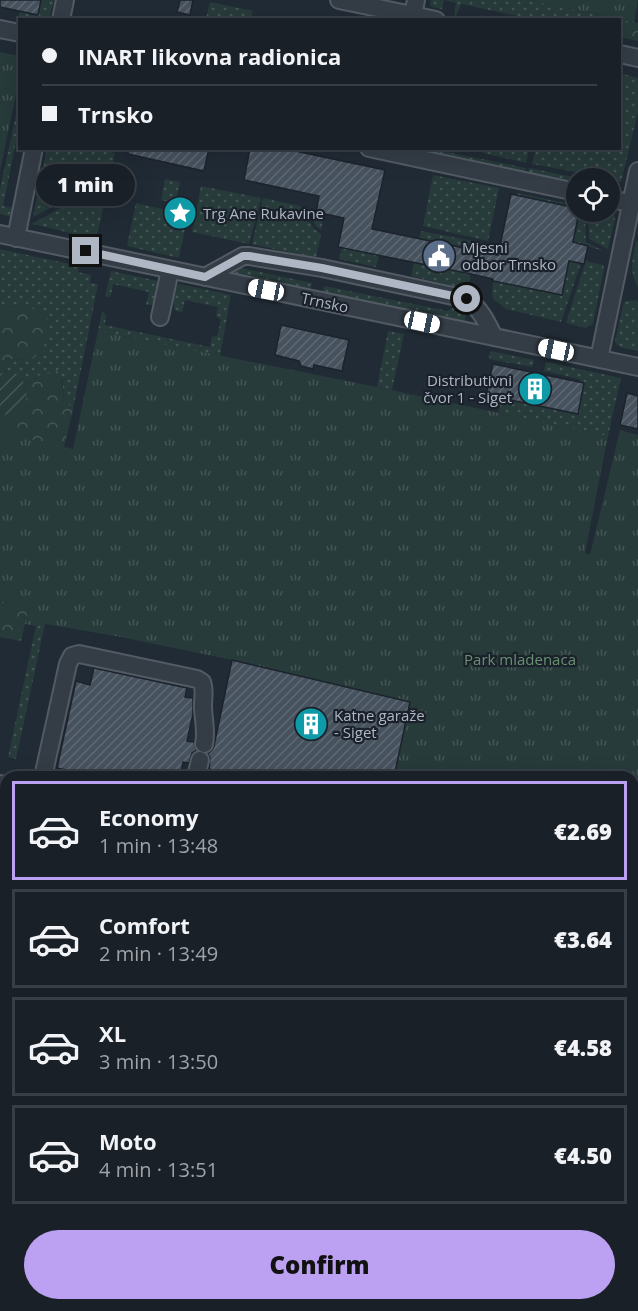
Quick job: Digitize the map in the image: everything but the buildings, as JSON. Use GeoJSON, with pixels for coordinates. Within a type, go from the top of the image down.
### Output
{"type":"FeatureCollection","features":[{"type":"Feature","properties":{"kind":"street"},"geometry":{"type":"LineString","coordinates":[[61,18],[65,0]]}},
{"type":"Feature","properties":{"kind":"street"},"geometry":{"type":"LineString","coordinates":[[339,0],[414,8],[432,18]]}},
{"type":"Feature","properties":{"kind":"street"},"geometry":{"type":"LineString","coordinates":[[0,29],[18,33]]}},
{"type":"Feature","properties":{"kind":"street"},"geometry":{"type":"LineString","coordinates":[[621,54],[638,58]]}},
{"type":"Feature","properties":{"kind":"street","name":"Trnsko"},"geometry":{"type":"LineString","coordinates":[[33,150],[8,236],[638,367]]}},
{"type":"Feature","properties":{"kind":"street"},"geometry":{"type":"LineString","coordinates":[[378,150],[566,190]]}},
{"type":"Feature","properties":{"kind":"street"},"geometry":{"type":"LineString","coordinates":[[598,359],[638,171]]}},
{"type":"Feature","properties":{"kind":"street"},"geometry":{"type":"LineString","coordinates":[[620,201],[631,203]]}},
{"type":"Feature","properties":{"kind":"street"},"geometry":{"type":"LineString","coordinates":[[205,277],[243,256],[333,271],[467,299],[480,312],[494,337]]}},
{"type":"Feature","properties":{"kind":"street"},"geometry":{"type":"LineString","coordinates":[[160,317],[170,270]]}},
{"type":"Feature","properties":{"kind":"street"},"geometry":{"type":"LineString","coordinates":[[44,771],[68,664],[72,656],[79,654],[202,682],[205,689],[203,705],[205,739],[197,771]]}},
{"type":"Feature","properties":{"kind":"green space"},"geometry":{"type":"Polygon","coordinates":[[[41,0],[54,0],[49,18],[18,18],[20,11],[41,0]]]}},
{"type":"Feature","properties":{"kind":"green space"},"geometry":{"type":"Polygon","coordinates":[[[431,0],[444,0],[442,9],[432,7],[431,0]]]}},
{"type":"Feature","properties":{"kind":"green space"},"geometry":{"type":"Polygon","coordinates":[[[444,0],[528,0],[614,18],[526,18],[461,4],[456,16],[454,15],[456,3],[444,0]]]}},
{"type":"Feature","properties":{"kind":"green space"},"geometry":{"type":"Polygon","coordinates":[[[528,0],[638,0],[634,22],[528,0]]]}},
{"type":"Feature","properties":{"kind":"green space"},"geometry":{"type":"Polygon","coordinates":[[[210,2],[253,11],[251,18],[206,18],[210,2]]]}},
{"type":"Feature","properties":{"kind":"green space"},"geometry":{"type":"Polygon","coordinates":[[[623,20],[638,23],[638,41],[621,37],[623,20]]]}},
{"type":"Feature","properties":{"kind":"green space"},"geometry":{"type":"Polygon","coordinates":[[[0,52],[18,56],[18,85],[0,171],[0,52]]]}},
{"type":"Feature","properties":{"kind":"green space"},"geometry":{"type":"Polygon","coordinates":[[[621,73],[638,78],[638,112],[621,182],[620,168],[566,168],[566,170],[532,164],[536,150],[621,150],[621,73]]]}},
{"type":"Feature","properties":{"kind":"green space"},"geometry":{"type":"Polygon","coordinates":[[[18,106],[18,132],[3,206],[14,208],[12,217],[0,214],[0,189],[18,106]]]}},
{"type":"Feature","properties":{"kind":"green space"},"geometry":{"type":"Polygon","coordinates":[[[47,150],[101,150],[115,153],[110,176],[33,217],[47,150]]]}},
{"type":"Feature","properties":{"kind":"green space"},"geometry":{"type":"Polygon","coordinates":[[[417,150],[437,150],[526,168],[525,172],[417,150]]]}},
{"type":"Feature","properties":{"kind":"green space"},"geometry":{"type":"Polygon","coordinates":[[[485,150],[529,150],[526,163],[483,153],[485,150]]]}},
{"type":"Feature","properties":{"kind":"green space"},"geometry":{"type":"Polygon","coordinates":[[[529,168],[566,176],[566,181],[528,173],[529,168]]]}},
{"type":"Feature","properties":{"kind":"green space"},"geometry":{"type":"Polygon","coordinates":[[[433,175],[499,188],[488,241],[423,226],[433,175]]]}},
{"type":"Feature","properties":{"kind":"green space"},"geometry":{"type":"Polygon","coordinates":[[[165,179],[180,182],[175,203],[161,200],[165,179]]]}},
{"type":"Feature","properties":{"kind":"green space"},"geometry":{"type":"Polygon","coordinates":[[[110,180],[96,239],[32,224],[110,180]]]}},
{"type":"Feature","properties":{"kind":"green space"},"geometry":{"type":"Polygon","coordinates":[[[201,186],[261,198],[249,244],[192,232],[201,186]]]}},
{"type":"Feature","properties":{"kind":"green space"},"geometry":{"type":"Polygon","coordinates":[[[517,193],[566,203],[566,206],[516,196],[517,193]]]}},
{"type":"Feature","properties":{"kind":"green space"},"geometry":{"type":"Polygon","coordinates":[[[263,198],[300,206],[314,229],[321,234],[316,258],[252,244],[263,198]]]}},
{"type":"Feature","properties":{"kind":"green space"},"geometry":{"type":"Polygon","coordinates":[[[136,203],[188,215],[179,258],[127,246],[136,203]]]}},
{"type":"Feature","properties":{"kind":"green space"},"geometry":{"type":"Polygon","coordinates":[[[306,208],[316,210],[315,218],[323,220],[321,230],[316,226],[306,208]]]}},
{"type":"Feature","properties":{"kind":"green space"},"geometry":{"type":"Polygon","coordinates":[[[577,222],[585,222],[586,242],[604,251],[573,242],[577,222]]]}},
{"type":"Feature","properties":{"kind":"green space"},"geometry":{"type":"Polygon","coordinates":[[[588,222],[614,222],[608,249],[589,239],[588,222]]]}},
{"type":"Feature","properties":{"kind":"green space"},"geometry":{"type":"Polygon","coordinates":[[[421,231],[488,244],[487,247],[480,246],[479,251],[419,239],[421,231]]]}},
{"type":"Feature","properties":{"kind":"green space"},"geometry":{"type":"Polygon","coordinates":[[[636,240],[638,241],[638,287],[632,269],[636,240]]]}},
{"type":"Feature","properties":{"kind":"green space"},"geometry":{"type":"Polygon","coordinates":[[[342,247],[379,255],[376,267],[339,259],[342,247]]]}},
{"type":"Feature","properties":{"kind":"green space"},"geometry":{"type":"Polygon","coordinates":[[[0,249],[79,266],[78,272],[91,275],[90,283],[98,284],[73,410],[64,398],[62,379],[42,374],[25,384],[15,373],[7,371],[3,361],[6,359],[31,360],[27,307],[0,306],[0,249]]]}},
{"type":"Feature","properties":{"kind":"green space"},"geometry":{"type":"Polygon","coordinates":[[[569,260],[581,263],[561,322],[506,309],[493,299],[493,281],[562,295],[569,260]]]}},
{"type":"Feature","properties":{"kind":"green space"},"geometry":{"type":"Polygon","coordinates":[[[586,261],[603,265],[604,268],[593,324],[586,328],[566,323],[586,261]]]}},
{"type":"Feature","properties":{"kind":"green space"},"geometry":{"type":"Polygon","coordinates":[[[414,262],[471,274],[468,289],[411,276],[414,262]]]}},
{"type":"Feature","properties":{"kind":"green space"},"geometry":{"type":"Polygon","coordinates":[[[236,267],[312,283],[310,290],[235,274],[232,269],[236,267]]]}},
{"type":"Feature","properties":{"kind":"green space"},"geometry":{"type":"Polygon","coordinates":[[[111,271],[158,281],[159,291],[156,300],[151,305],[146,305],[149,292],[113,284],[111,295],[105,296],[111,271]]]}},
{"type":"Feature","properties":{"kind":"green space"},"geometry":{"type":"Polygon","coordinates":[[[179,284],[231,295],[220,356],[98,331],[102,311],[106,315],[105,325],[210,347],[212,337],[217,336],[221,320],[216,316],[218,307],[185,300],[182,313],[175,310],[173,297],[179,284]]]}},
{"type":"Feature","properties":{"kind":"green space"},"geometry":{"type":"Polygon","coordinates":[[[324,286],[448,311],[460,303],[471,309],[466,314],[464,322],[322,293],[324,286]]]}},
{"type":"Feature","properties":{"kind":"green space"},"geometry":{"type":"Polygon","coordinates":[[[637,300],[638,351],[623,348],[615,341],[624,302],[637,300]]]}},
{"type":"Feature","properties":{"kind":"green space"},"geometry":{"type":"Polygon","coordinates":[[[0,306],[27,307],[44,312],[49,321],[43,350],[31,360],[6,359],[3,361],[7,371],[0,374],[0,306]]]}},
{"type":"Feature","properties":{"kind":"green space","name":"Park mladenaca"},"geometry":{"type":"Polygon","coordinates":[[[98,331],[377,387],[608,436],[585,553],[590,555],[620,430],[638,435],[638,771],[477,771],[467,769],[466,771],[386,771],[232,660],[121,637],[46,624],[36,626],[25,624],[29,607],[0,601],[0,432],[73,449],[98,331]]]}},
{"type":"Feature","properties":{"kind":"green space"},"geometry":{"type":"Polygon","coordinates":[[[388,331],[404,334],[392,390],[377,387],[388,331]]]}},
{"type":"Feature","properties":{"kind":"green space"},"geometry":{"type":"Polygon","coordinates":[[[490,351],[534,360],[532,367],[489,359],[490,351]]]}},
{"type":"Feature","properties":{"kind":"green space"},"geometry":{"type":"Polygon","coordinates":[[[546,362],[621,378],[608,436],[498,413],[502,398],[578,414],[584,383],[579,379],[544,371],[546,362]]]}},
{"type":"Feature","properties":{"kind":"green space"},"geometry":{"type":"Polygon","coordinates":[[[7,371],[17,374],[26,389],[24,407],[17,414],[0,413],[0,374],[7,371]]]}},
{"type":"Feature","properties":{"kind":"green space"},"geometry":{"type":"Polygon","coordinates":[[[60,371],[64,398],[73,410],[64,447],[0,456],[0,413],[6,415],[26,391],[25,384],[42,374],[60,371]]]}},
{"type":"Feature","properties":{"kind":"green space"},"geometry":{"type":"Polygon","coordinates":[[[0,601],[29,607],[21,641],[0,637],[0,601]]]}},
{"type":"Feature","properties":{"kind":"green space"},"geometry":{"type":"Polygon","coordinates":[[[58,614],[45,624],[16,759],[8,757],[36,626],[58,614]]]}},
{"type":"Feature","properties":{"kind":"place","name":"Trg Ane Rukavine"},"geometry":{"type":"Point","coordinates":[180,213]}},
{"type":"Feature","properties":{"kind":"place","name":"Mjesni odbor Trnsko"},"geometry":{"type":"Point","coordinates":[439,256]}},
{"type":"Feature","properties":{"kind":"place","name":"Distributivni čvor 1 - Siget"},"geometry":{"type":"Point","coordinates":[535,389]}},
{"type":"Feature","properties":{"kind":"place","name":"Katne garaže - Siget"},"geometry":{"type":"Point","coordinates":[311,724]}},
{"type":"Feature","properties":{"kind":"route"},"geometry":{"type":"LineString","coordinates":[[86,251],[205,277],[243,256],[249,256],[322,268],[467,299]]}}]}
